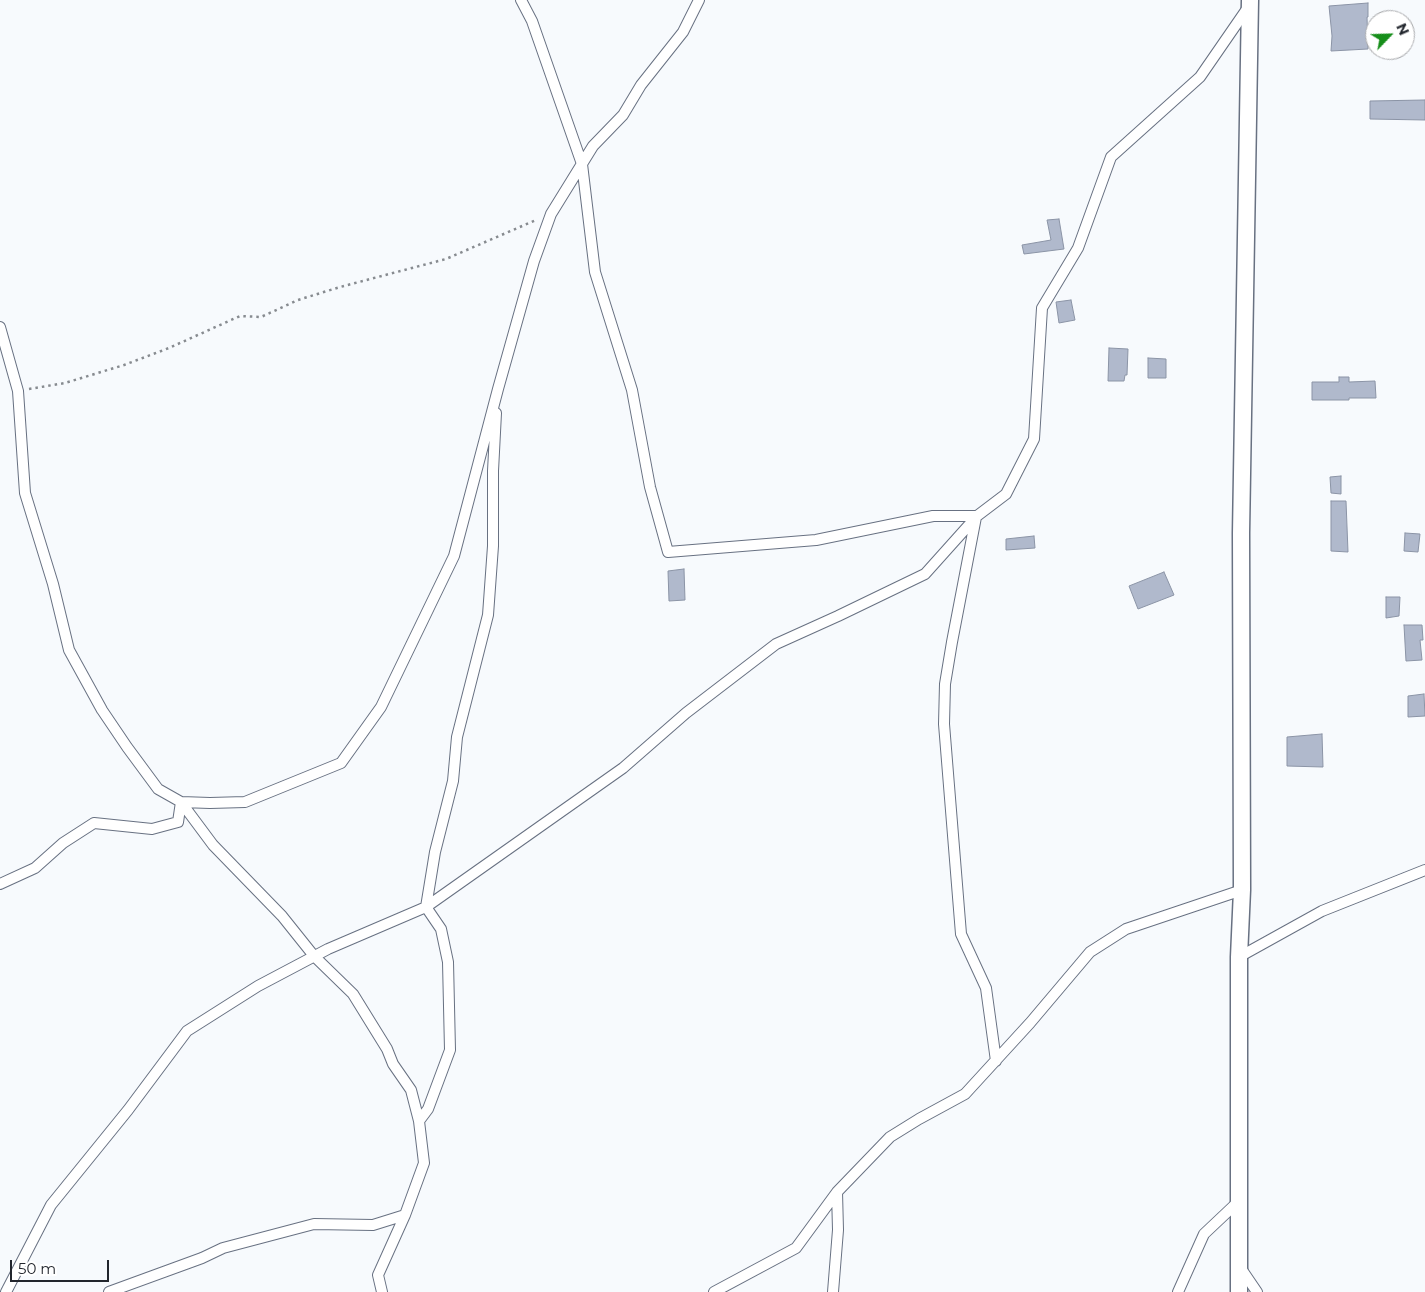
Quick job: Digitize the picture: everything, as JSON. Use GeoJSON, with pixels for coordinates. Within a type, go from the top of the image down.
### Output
{"type":"FeatureCollection","features":[{"type":"Feature","properties":{"kind":"main road"},"geometry":{"type":"LineString","coordinates":[[1239,1292],[1239,957],[1242,890],[1241,533],[1250,2]]}},
{"type":"Feature","properties":{"kind":"street"},"geometry":{"type":"LineString","coordinates":[[521,0],[532,21],[582,164],[595,272],[632,390],[650,487],[668,552],[816,540],[933,516],[977,516]]}},
{"type":"Feature","properties":{"kind":"street"},"geometry":{"type":"LineString","coordinates":[[182,802],[245,802],[341,762],[381,707],[454,556],[534,261],[551,214],[593,146],[624,115],[641,85],[683,32],[699,0]]}},
{"type":"Feature","properties":{"kind":"street"},"geometry":{"type":"LineString","coordinates":[[6,1292],[51,1205],[128,1110],[187,1031],[258,986],[314,956],[426,907],[623,768],[686,713],[776,644],[925,574],[977,516],[1006,494],[1034,439],[1042,308],[1078,248],[1111,157],[1200,77],[1250,2]]}},
{"type":"Feature","properties":{"kind":"street"},"geometry":{"type":"LineString","coordinates":[[0,327],[18,391],[25,493],[53,584],[69,650],[102,710],[126,747],[158,789],[182,802],[213,845],[282,916],[314,956],[353,994],[387,1049],[393,1064],[411,1090],[419,1121],[424,1163],[405,1215],[378,1275],[382,1292]]}},
{"type":"Feature","properties":{"kind":"street"},"geometry":{"type":"LineString","coordinates":[[419,1121],[428,1109],[450,1050],[448,962],[441,929],[426,907],[435,852],[453,781],[457,737],[488,615],[493,546],[493,471],[498,390]]}},
{"type":"Feature","properties":{"kind":"street"},"geometry":{"type":"LineString","coordinates":[[977,516],[945,684],[944,724],[961,934],[986,988],[996,1060]]}},
{"type":"Feature","properties":{"kind":"street"},"geometry":{"type":"LineString","coordinates":[[0,884],[35,868],[62,843],[94,823],[152,828],[178,822],[182,802]]}},
{"type":"Feature","properties":{"kind":"street"},"geometry":{"type":"LineString","coordinates":[[1239,957],[1322,911],[1425,870]]}},
{"type":"Feature","properties":{"kind":"street"},"geometry":{"type":"LineString","coordinates":[[714,1292],[796,1248],[837,1192],[890,1137],[965,1094],[1030,1023],[1090,952],[1126,929],[1242,890]]}},
{"type":"Feature","properties":{"kind":"street"},"geometry":{"type":"LineString","coordinates":[[833,1292],[838,1230],[837,1192]]}},
{"type":"Feature","properties":{"kind":"street"},"geometry":{"type":"LineString","coordinates":[[1178,1292],[1204,1234],[1240,1200]]}},
{"type":"Feature","properties":{"kind":"street"},"geometry":{"type":"LineString","coordinates":[[108,1292],[202,1258],[223,1248],[314,1224],[373,1225],[405,1215]]}},
{"type":"Feature","properties":{"kind":"street"},"geometry":{"type":"LineString","coordinates":[[1240,1266],[1257,1292]]}},
{"type":"Feature","properties":{"kind":"path"},"geometry":{"type":"LineString","coordinates":[[18,391],[65,383],[116,368],[168,348],[240,316],[261,317],[298,300],[446,259],[551,214]]}},
{"type":"Feature","properties":{"kind":"building"},"geometry":{"type":"Polygon","coordinates":[[[1368,3],[1368,10],[1365,10],[1365,49],[1331,51],[1332,36],[1329,6],[1368,3]]]}},
{"type":"Feature","properties":{"kind":"building"},"geometry":{"type":"Polygon","coordinates":[[[1425,100],[1425,120],[1370,119],[1370,101],[1425,100]]]}},
{"type":"Feature","properties":{"kind":"building"},"geometry":{"type":"Polygon","coordinates":[[[1059,219],[1064,249],[1024,254],[1022,245],[1051,240],[1047,220],[1059,219]]]}},
{"type":"Feature","properties":{"kind":"building"},"geometry":{"type":"Polygon","coordinates":[[[1071,300],[1075,320],[1059,323],[1056,302],[1071,300]]]}},
{"type":"Feature","properties":{"kind":"building"},"geometry":{"type":"Polygon","coordinates":[[[1109,348],[1128,349],[1127,375],[1125,375],[1124,381],[1108,381],[1109,348]]]}},
{"type":"Feature","properties":{"kind":"building"},"geometry":{"type":"Polygon","coordinates":[[[1148,358],[1166,359],[1166,378],[1148,378],[1148,358]]]}},
{"type":"Feature","properties":{"kind":"building"},"geometry":{"type":"Polygon","coordinates":[[[1339,377],[1349,377],[1349,382],[1375,381],[1376,398],[1312,400],[1312,382],[1339,382],[1339,377]]]}},
{"type":"Feature","properties":{"kind":"building"},"geometry":{"type":"Polygon","coordinates":[[[1341,476],[1341,494],[1331,493],[1330,477],[1341,476]]]}},
{"type":"Feature","properties":{"kind":"building"},"geometry":{"type":"Polygon","coordinates":[[[1331,501],[1346,501],[1348,552],[1331,551],[1331,501]]]}},
{"type":"Feature","properties":{"kind":"building"},"geometry":{"type":"Polygon","coordinates":[[[1405,533],[1420,534],[1418,552],[1404,551],[1405,533]]]}},
{"type":"Feature","properties":{"kind":"building"},"geometry":{"type":"Polygon","coordinates":[[[1034,536],[1035,548],[1006,550],[1006,539],[1034,536]]]}},
{"type":"Feature","properties":{"kind":"building"},"geometry":{"type":"Polygon","coordinates":[[[684,569],[685,600],[669,601],[668,571],[684,569]]]}},
{"type":"Feature","properties":{"kind":"building"},"geometry":{"type":"Polygon","coordinates":[[[1164,572],[1174,595],[1138,609],[1129,586],[1164,572]]]}},
{"type":"Feature","properties":{"kind":"building"},"geometry":{"type":"Polygon","coordinates":[[[1386,597],[1400,597],[1399,616],[1386,618],[1386,597]]]}},
{"type":"Feature","properties":{"kind":"building"},"geometry":{"type":"Polygon","coordinates":[[[1404,625],[1422,625],[1423,640],[1420,640],[1422,660],[1406,661],[1404,625]]]}},
{"type":"Feature","properties":{"kind":"building"},"geometry":{"type":"Polygon","coordinates":[[[1424,694],[1425,716],[1408,717],[1408,696],[1424,694]]]}},
{"type":"Feature","properties":{"kind":"building"},"geometry":{"type":"Polygon","coordinates":[[[1322,734],[1323,767],[1287,766],[1287,737],[1322,734]]]}}]}
